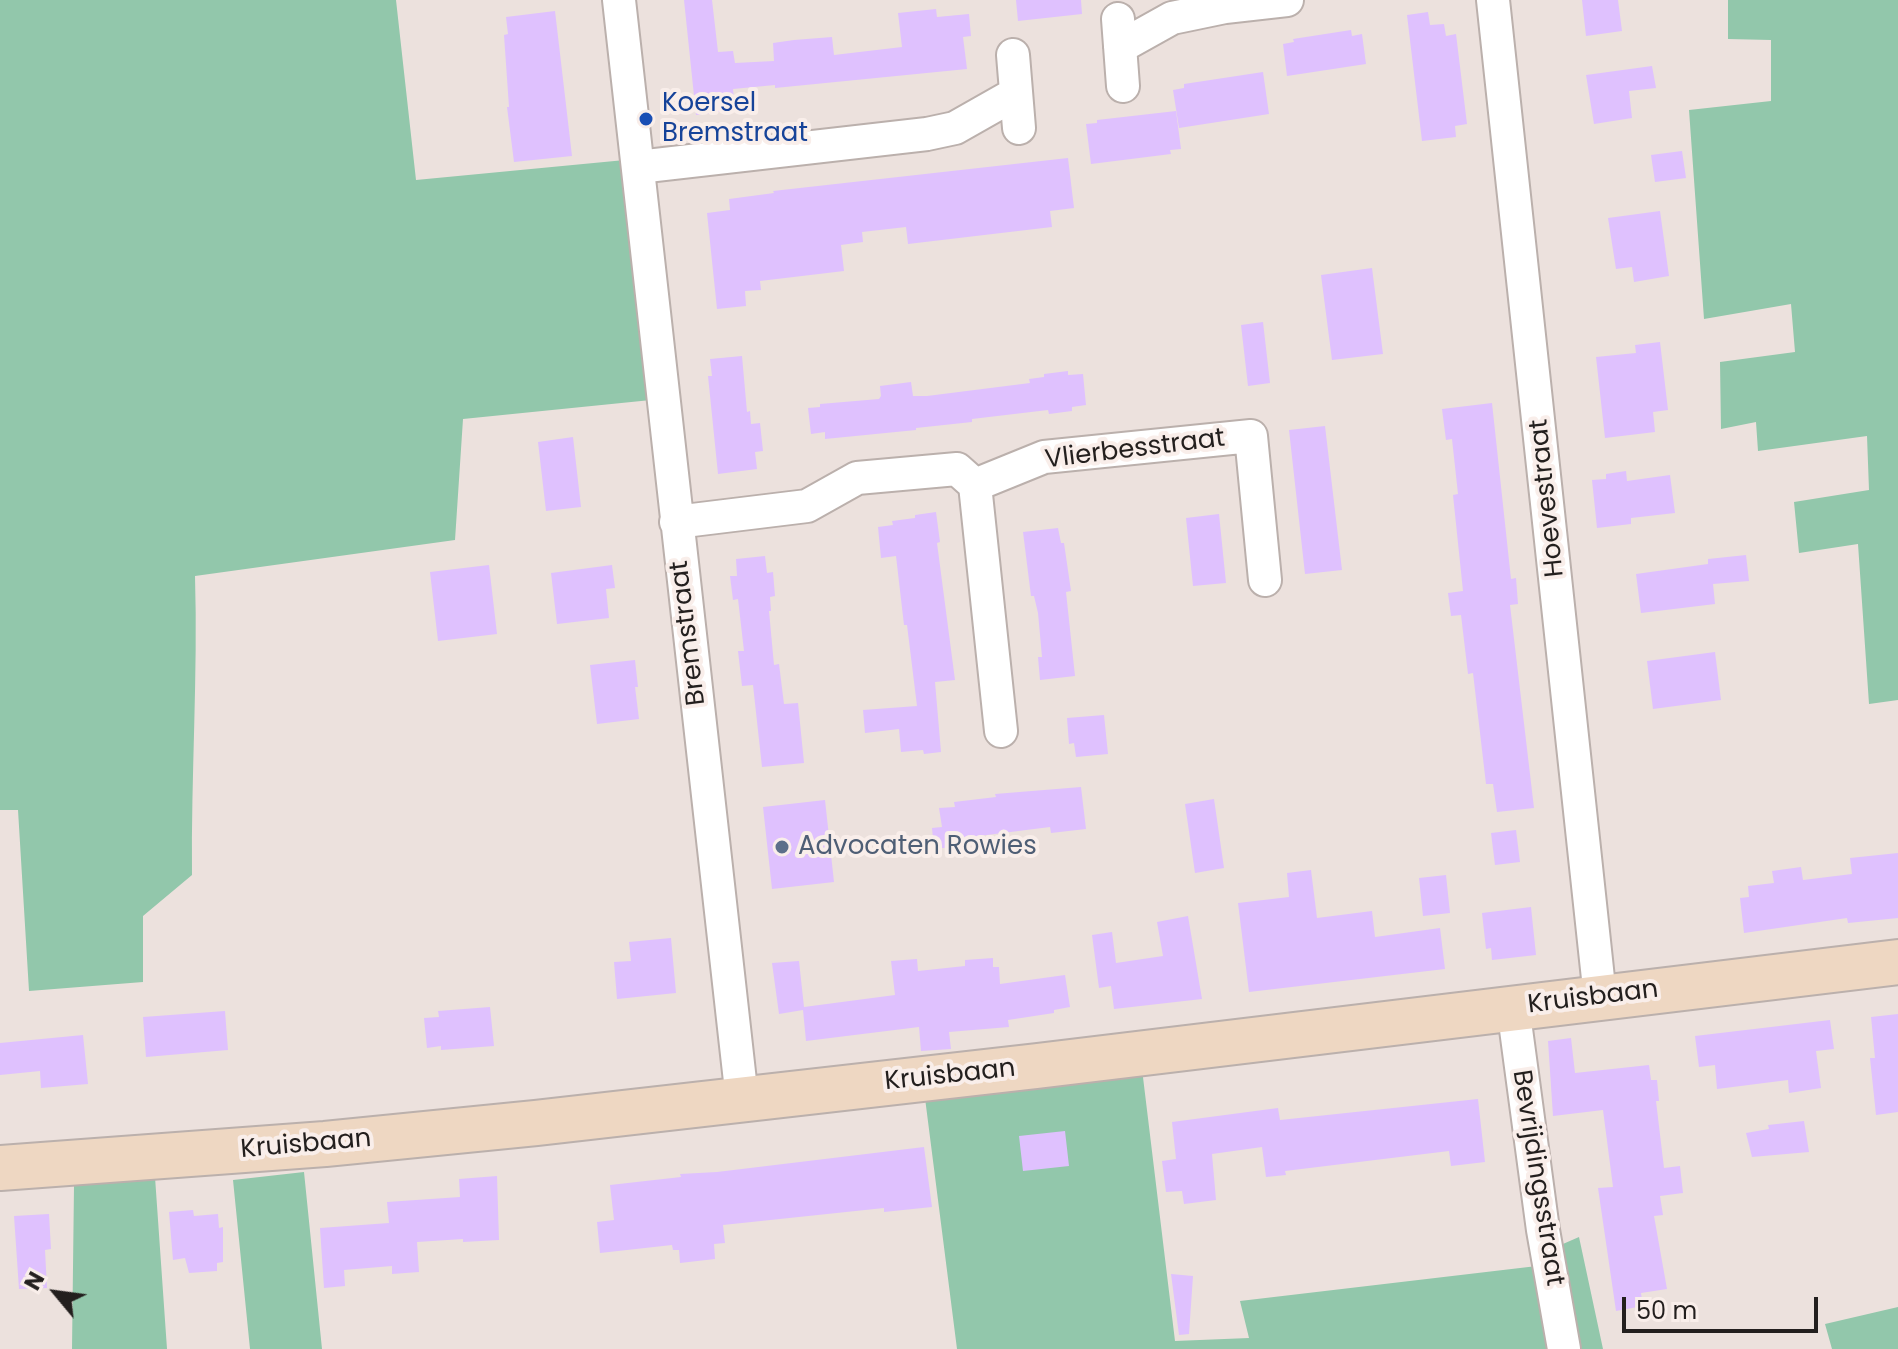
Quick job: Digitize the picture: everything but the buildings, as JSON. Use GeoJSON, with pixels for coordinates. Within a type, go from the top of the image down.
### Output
{"type":"FeatureCollection","features":[{"type":"Feature","properties":{"kind":"street","name":"Bremstraat"},"geometry":{"type":"LineString","coordinates":[[619,0],[742,1099]]}},
{"type":"Feature","properties":{"kind":"street"},"geometry":{"type":"LineString","coordinates":[[1123,86],[1119,33],[1225,7],[1287,0]]}},
{"type":"Feature","properties":{"kind":"street","name":"Hoevestraat"},"geometry":{"type":"LineString","coordinates":[[1493,0],[1600,997]]}},
{"type":"Feature","properties":{"kind":"street"},"geometry":{"type":"LineString","coordinates":[[1013,55],[1019,128]]}},
{"type":"Feature","properties":{"kind":"street"},"geometry":{"type":"LineString","coordinates":[[638,167],[927,134],[955,128],[1015,94]]}},
{"type":"Feature","properties":{"kind":"street","name":"Vlierbesstraat"},"geometry":{"type":"LineString","coordinates":[[975,485],[1044,457],[1251,436],[1265,580]]}},
{"type":"Feature","properties":{"kind":"street"},"geometry":{"type":"LineString","coordinates":[[676,522],[807,506],[857,478],[957,469],[975,485],[1001,731]]}},
{"type":"Feature","properties":{"kind":"street","name":"Kruisbaan"},"geometry":{"type":"LineString","coordinates":[[0,1168],[325,1144],[742,1099],[1898,962]]}},
{"type":"Feature","properties":{"kind":"street","name":"Bevrijdingsstraat"},"geometry":{"type":"LineString","coordinates":[[1513,1007],[1541,1216],[1564,1349]]}},
{"type":"Feature","properties":{"kind":"green space"},"geometry":{"type":"Polygon","coordinates":[[[0,0],[396,0],[416,180],[625,160],[651,400],[463,419],[455,540],[195,576],[192,875],[143,916],[143,982],[29,991],[18,810],[0,810],[0,0]]]}},
{"type":"Feature","properties":{"kind":"green space"},"geometry":{"type":"Polygon","coordinates":[[[1728,0],[1898,0],[1898,700],[1869,704],[1858,544],[1799,553],[1794,502],[1869,490],[1867,436],[1758,451],[1756,422],[1721,429],[1720,362],[1795,352],[1791,304],[1704,319],[1689,110],[1771,101],[1771,40],[1728,39],[1728,0]]]}},
{"type":"Feature","properties":{"kind":"green space"},"geometry":{"type":"Polygon","coordinates":[[[1142,1069],[1175,1341],[1249,1338],[1240,1301],[1537,1266],[1550,1349],[957,1349],[925,1098],[1142,1069]]]}},
{"type":"Feature","properties":{"kind":"green space"},"geometry":{"type":"Polygon","coordinates":[[[304,1172],[322,1349],[250,1349],[233,1180],[304,1172]]]}},
{"type":"Feature","properties":{"kind":"green space"},"geometry":{"type":"Polygon","coordinates":[[[155,1177],[167,1349],[72,1349],[74,1186],[155,1177]]]}},
{"type":"Feature","properties":{"kind":"green space"},"geometry":{"type":"Polygon","coordinates":[[[1579,1237],[1603,1349],[1574,1349],[1556,1247],[1579,1237]]]}},
{"type":"Feature","properties":{"kind":"green space"},"geometry":{"type":"Polygon","coordinates":[[[1898,1307],[1898,1349],[1832,1349],[1825,1324],[1898,1307]]]}},
{"type":"Feature","properties":{"kind":"place","name":"Koersel Bremstraat"},"geometry":{"type":"Point","coordinates":[646,119]}},
{"type":"Feature","properties":{"kind":"place","name":"Advocaten Rowies"},"geometry":{"type":"Point","coordinates":[782,847]}}]}
